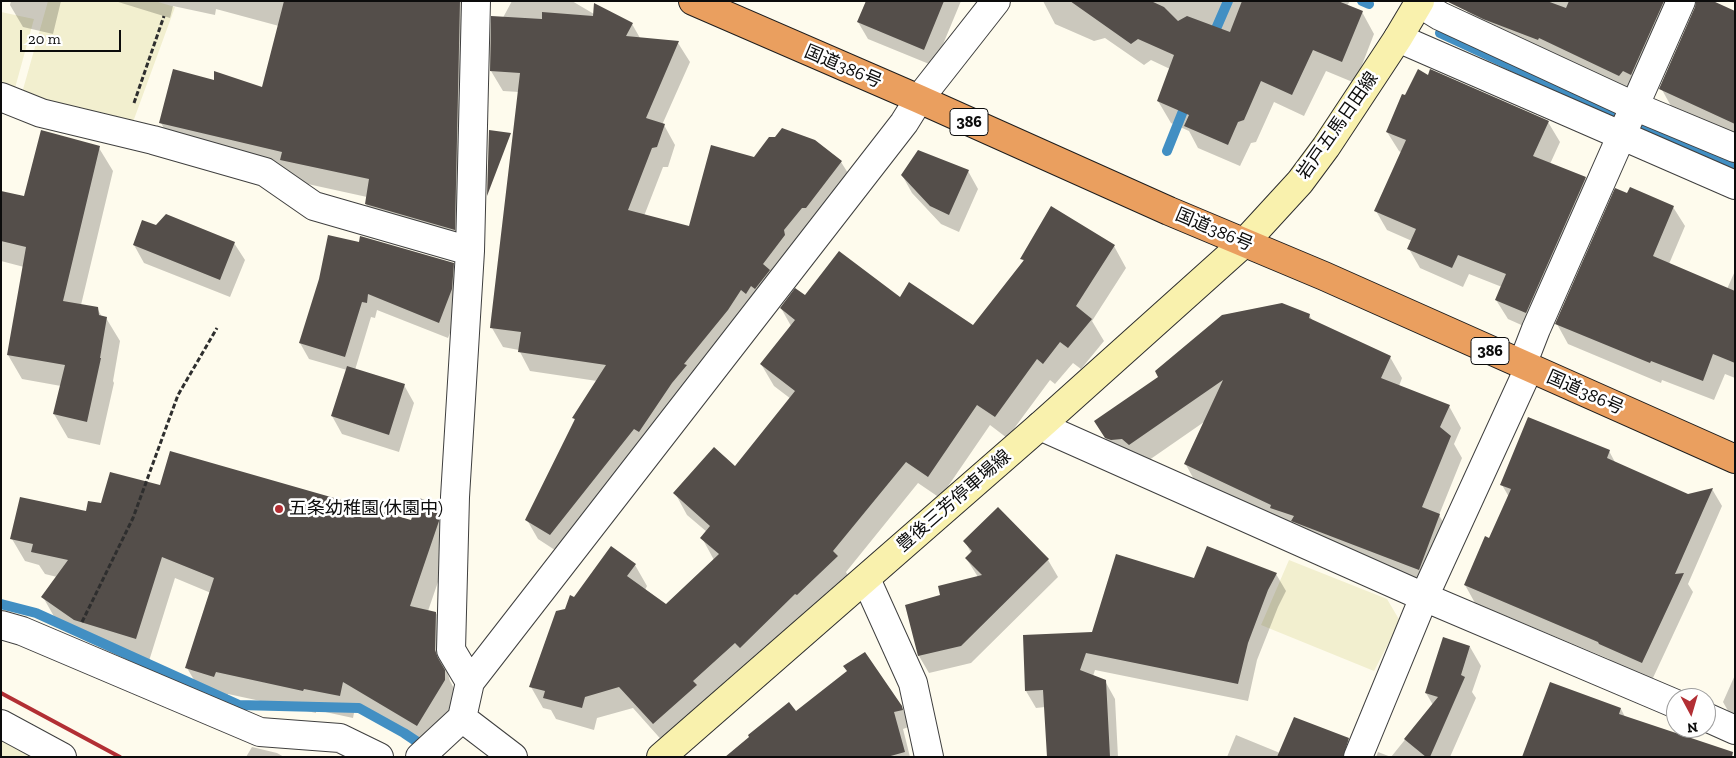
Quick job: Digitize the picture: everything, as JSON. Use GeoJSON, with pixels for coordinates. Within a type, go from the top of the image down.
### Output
{"type":"FeatureCollection","features":[{"type":"Feature","properties":{"kind":"highway","name":"国道386号"},"geometry":{"type":"LineString","coordinates":[[693,1],[919,99],[1169,211],[1324,276],[1735,459]]}},
{"type":"Feature","properties":{"kind":"main road","name":"岩戸五馬日田線"},"geometry":{"type":"LineString","coordinates":[[1244,243],[1300,182],[1326,148],[1420,2]]}},
{"type":"Feature","properties":{"kind":"main road","name":"豊後三芳停車場線"},"geometry":{"type":"LineString","coordinates":[[661,757],[1040,426],[1244,243]]}},
{"type":"Feature","properties":{"kind":"street"},"geometry":{"type":"LineString","coordinates":[[470,682],[451,650],[455,497],[470,251],[476,1]]}},
{"type":"Feature","properties":{"kind":"street"},"geometry":{"type":"LineString","coordinates":[[420,757],[462,718],[470,682],[904,123],[919,99],[996,1]]}},
{"type":"Feature","properties":{"kind":"street"},"geometry":{"type":"LineString","coordinates":[[1358,757],[1424,597],[1519,394],[1536,329],[1681,1]]}},
{"type":"Feature","properties":{"kind":"street"},"geometry":{"type":"LineString","coordinates":[[1420,2],[1440,16],[1634,106],[1735,148]]}},
{"type":"Feature","properties":{"kind":"street"},"geometry":{"type":"LineString","coordinates":[[1398,38],[1735,185]]}},
{"type":"Feature","properties":{"kind":"street"},"geometry":{"type":"LineString","coordinates":[[1,97],[41,113],[124,132],[264,172],[314,206],[470,251]]}},
{"type":"Feature","properties":{"kind":"street"},"geometry":{"type":"LineString","coordinates":[[1040,426],[1424,597],[1666,700]]}},
{"type":"Feature","properties":{"kind":"street"},"geometry":{"type":"LineString","coordinates":[[866,579],[913,683],[929,757]]}},
{"type":"Feature","properties":{"kind":"street"},"geometry":{"type":"LineString","coordinates":[[1,625],[22,631],[260,732],[340,738],[379,757]]}},
{"type":"Feature","properties":{"kind":"street"},"geometry":{"type":"LineString","coordinates":[[462,718],[513,757]]}},
{"type":"Feature","properties":{"kind":"street"},"geometry":{"type":"LineString","coordinates":[[1716,721],[1735,730]]}},
{"type":"Feature","properties":{"kind":"street"},"geometry":{"type":"LineString","coordinates":[[1,724],[62,757]]}},
{"type":"Feature","properties":{"kind":"path"},"geometry":{"type":"LineString","coordinates":[[124,132],[164,16]]}},
{"type":"Feature","properties":{"kind":"path"},"geometry":{"type":"LineString","coordinates":[[88,612],[133,518],[178,395],[217,328]]}},
{"type":"Feature","properties":{"kind":"shaded area"},"geometry":{"type":"Polygon","coordinates":[[[48,1],[155,1],[175,7],[133,122],[22,93],[48,1]]]}},
{"type":"Feature","properties":{"kind":"shaded area"},"geometry":{"type":"Polygon","coordinates":[[[1,12],[34,19],[15,88],[1,85],[1,12]]]}},
{"type":"Feature","properties":{"kind":"shaded area"},"geometry":{"type":"Polygon","coordinates":[[[1289,560],[1387,599],[1400,621],[1374,671],[1261,625],[1289,560]]]}},
{"type":"Feature","properties":{"kind":"shaded area"},"geometry":{"type":"Polygon","coordinates":[[[1,732],[50,757],[1,757],[1,732]]]}},
{"type":"Feature","properties":{"kind":"building"},"geometry":{"type":"Polygon","coordinates":[[[284,1],[460,1],[455,230],[365,204],[369,179],[280,160],[282,152],[159,123],[173,69],[214,80],[214,71],[262,87],[284,1]]]}},
{"type":"Feature","properties":{"kind":"building"},"geometry":{"type":"Polygon","coordinates":[[[866,1],[944,1],[924,50],[857,22],[866,1]]]}},
{"type":"Feature","properties":{"kind":"building"},"geometry":{"type":"Polygon","coordinates":[[[1070,1],[1151,1],[1164,7],[1178,21],[1187,16],[1230,32],[1242,1],[1338,1],[1363,11],[1342,62],[1313,50],[1292,95],[1261,81],[1244,120],[1238,122],[1228,145],[1184,126],[1189,115],[1157,101],[1174,55],[1138,39],[1131,44],[1070,1]]]}},
{"type":"Feature","properties":{"kind":"building"},"geometry":{"type":"Polygon","coordinates":[[[1446,1],[1547,1],[1566,8],[1569,1],[1664,1],[1631,75],[1623,71],[1619,76],[1539,38],[1538,40],[1483,19],[1446,1]]]}},
{"type":"Feature","properties":{"kind":"building"},"geometry":{"type":"Polygon","coordinates":[[[1696,1],[1713,1],[1735,11],[1735,124],[1659,89],[1696,1]]]}},
{"type":"Feature","properties":{"kind":"building"},"geometry":{"type":"Polygon","coordinates":[[[594,3],[633,23],[626,36],[679,41],[646,118],[665,124],[657,147],[652,148],[628,210],[689,226],[711,145],[754,157],[769,137],[775,137],[782,128],[815,140],[842,161],[806,208],[802,208],[784,230],[785,235],[763,264],[770,270],[755,289],[751,286],[746,294],[741,290],[728,310],[684,364],[687,365],[672,383],[639,432],[634,429],[550,535],[525,520],[575,419],[572,418],[606,365],[518,352],[521,332],[490,328],[520,73],[490,71],[491,16],[542,19],[542,12],[593,16],[594,3]]]}},
{"type":"Feature","properties":{"kind":"building"},"geometry":{"type":"Polygon","coordinates":[[[1418,69],[1428,75],[1430,69],[1549,121],[1533,156],[1586,177],[1526,313],[1495,300],[1506,274],[1458,255],[1452,268],[1407,249],[1416,229],[1374,211],[1406,140],[1386,132],[1402,94],[1405,95],[1418,69]]]}},
{"type":"Feature","properties":{"kind":"building"},"geometry":{"type":"Polygon","coordinates":[[[41,130],[100,146],[63,301],[98,307],[99,315],[107,317],[101,358],[87,422],[53,414],[65,365],[7,355],[26,247],[1,241],[1,191],[24,196],[41,130]]]}},
{"type":"Feature","properties":{"kind":"building"},"geometry":{"type":"Polygon","coordinates":[[[489,130],[511,133],[487,196],[489,130]]]}},
{"type":"Feature","properties":{"kind":"building"},"geometry":{"type":"Polygon","coordinates":[[[918,150],[969,170],[949,215],[930,206],[901,175],[918,150]]]}},
{"type":"Feature","properties":{"kind":"building"},"geometry":{"type":"Polygon","coordinates":[[[1630,187],[1674,206],[1653,256],[1735,291],[1735,363],[1713,354],[1703,381],[1651,361],[1650,363],[1555,324],[1615,188],[1627,193],[1630,187]]]}},
{"type":"Feature","properties":{"kind":"building"},"geometry":{"type":"Polygon","coordinates":[[[1051,206],[1115,245],[1076,306],[1092,319],[1068,348],[1060,342],[1043,364],[1037,359],[995,417],[977,405],[928,477],[906,462],[833,551],[838,556],[797,595],[795,594],[740,648],[735,643],[693,681],[697,685],[653,724],[619,687],[585,697],[582,708],[543,698],[545,691],[529,687],[556,611],[565,609],[570,595],[574,597],[611,546],[636,564],[627,576],[666,604],[719,554],[700,538],[710,526],[673,493],[714,447],[735,466],[795,391],[760,364],[795,320],[780,308],[795,288],[805,295],[839,251],[900,297],[909,282],[973,325],[1024,260],[1020,259],[1051,206]]]}},
{"type":"Feature","properties":{"kind":"building"},"geometry":{"type":"Polygon","coordinates":[[[166,214],[235,242],[220,280],[133,245],[142,220],[156,225],[166,214]]]}},
{"type":"Feature","properties":{"kind":"building"},"geometry":{"type":"Polygon","coordinates":[[[328,235],[359,242],[360,236],[454,263],[452,289],[439,323],[368,294],[367,303],[362,302],[345,357],[299,343],[319,279],[328,235]]]}},
{"type":"Feature","properties":{"kind":"building"},"geometry":{"type":"Polygon","coordinates":[[[1282,303],[1310,314],[1309,318],[1391,356],[1381,378],[1450,405],[1440,427],[1451,436],[1422,507],[1440,514],[1419,570],[1291,521],[1294,516],[1270,508],[1271,505],[1184,464],[1223,380],[1129,445],[1122,439],[1111,440],[1105,438],[1094,421],[1158,377],[1155,371],[1222,315],[1282,303]]]}},
{"type":"Feature","properties":{"kind":"building"},"geometry":{"type":"Polygon","coordinates":[[[347,366],[405,384],[389,435],[331,416],[347,366]]]}},
{"type":"Feature","properties":{"kind":"building"},"geometry":{"type":"Polygon","coordinates":[[[1528,417],[1610,450],[1607,458],[1688,494],[1713,488],[1675,574],[1684,573],[1642,663],[1598,642],[1464,585],[1485,536],[1489,538],[1511,489],[1500,485],[1528,417]]]}},
{"type":"Feature","properties":{"kind":"building"},"geometry":{"type":"Polygon","coordinates":[[[170,451],[411,520],[419,498],[439,505],[439,521],[410,606],[436,612],[435,650],[445,670],[445,680],[417,726],[343,682],[340,696],[304,689],[303,691],[216,672],[214,677],[185,668],[214,578],[162,557],[136,639],[74,620],[41,597],[68,560],[31,552],[33,544],[10,539],[20,497],[86,511],[88,501],[101,503],[110,472],[160,485],[170,451]]]}},
{"type":"Feature","properties":{"kind":"building"},"geometry":{"type":"Polygon","coordinates":[[[998,507],[1049,559],[961,646],[918,656],[905,605],[940,595],[938,586],[982,575],[965,558],[972,551],[963,541],[998,507]]]}},
{"type":"Feature","properties":{"kind":"building"},"geometry":{"type":"Polygon","coordinates":[[[1207,546],[1277,573],[1268,590],[1248,643],[1238,684],[1086,653],[1080,670],[1106,680],[1110,757],[1047,757],[1043,690],[1025,691],[1023,635],[1092,632],[1116,554],[1194,578],[1207,546]]]}},
{"type":"Feature","properties":{"kind":"building"},"geometry":{"type":"Polygon","coordinates":[[[1443,637],[1470,646],[1461,675],[1465,677],[1430,757],[1426,757],[1404,739],[1438,697],[1425,693],[1443,637]]]}},
{"type":"Feature","properties":{"kind":"building"},"geometry":{"type":"Polygon","coordinates":[[[865,652],[902,706],[903,710],[894,712],[905,752],[887,757],[725,757],[749,737],[748,735],[789,702],[796,711],[847,671],[843,666],[865,652]]]}},
{"type":"Feature","properties":{"kind":"building"},"geometry":{"type":"Polygon","coordinates":[[[1550,682],[1621,708],[1619,714],[1666,730],[1666,738],[1691,738],[1733,752],[1732,757],[1522,757],[1550,682]]]}},
{"type":"Feature","properties":{"kind":"building"},"geometry":{"type":"Polygon","coordinates":[[[1294,717],[1349,738],[1343,757],[1277,757],[1294,717]]]}},
{"type":"Feature","properties":{"kind":"waterway"},"geometry":{"type":"LineString","coordinates":[[1212,38],[1228,1]]}},
{"type":"Feature","properties":{"kind":"waterway"},"geometry":{"type":"LineString","coordinates":[[1362,1],[1369,4]]}},
{"type":"Feature","properties":{"kind":"waterway"},"geometry":{"type":"LineString","coordinates":[[1440,33],[1628,120],[1735,166]]}},
{"type":"Feature","properties":{"kind":"waterway"},"geometry":{"type":"LineString","coordinates":[[1167,151],[1187,101]]}},
{"type":"Feature","properties":{"kind":"waterway"},"geometry":{"type":"LineString","coordinates":[[1,604],[36,613],[239,705],[359,708],[428,749]]}},
{"type":"Feature","properties":{"kind":"railway"},"geometry":{"type":"LineString","coordinates":[[1,693],[120,757]]}},
{"type":"Feature","properties":{"kind":"place","name":"五条幼稚園(休園中)"},"geometry":{"type":"Point","coordinates":[279,509]}}]}
